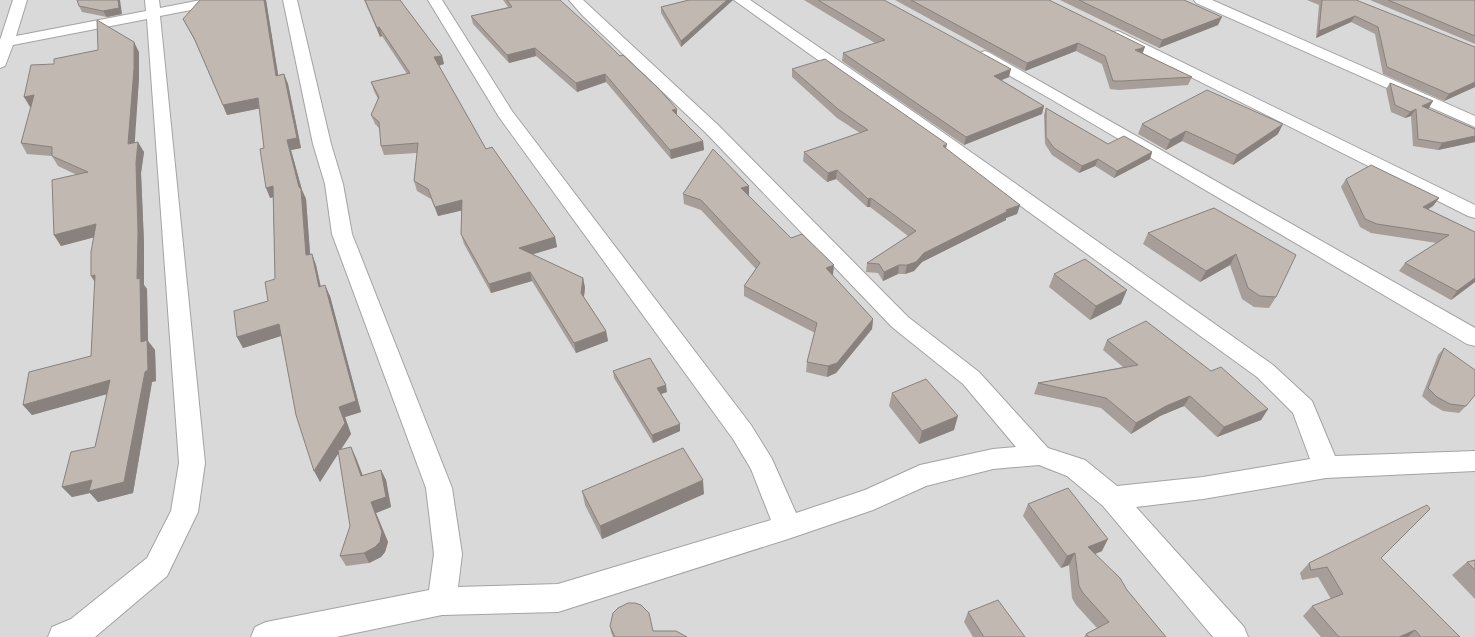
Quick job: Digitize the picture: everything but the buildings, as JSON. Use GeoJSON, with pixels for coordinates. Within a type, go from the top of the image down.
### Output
{"type":"FeatureCollection","features":[{"type":"Feature","properties":{"kind":"street"},"geometry":{"type":"LineString","coordinates":[[0,63],[20,0]]}},
{"type":"Feature","properties":{"kind":"street"},"geometry":{"type":"LineString","coordinates":[[7,42],[153,6],[222,0]]}},
{"type":"Feature","properties":{"kind":"street"},"geometry":{"type":"LineString","coordinates":[[290,0],[322,144],[334,184],[342,234],[439,488],[448,554],[442,601]]}},
{"type":"Feature","properties":{"kind":"street"},"geometry":{"type":"LineString","coordinates":[[435,0],[505,113],[742,432],[763,466],[788,527]]}},
{"type":"Feature","properties":{"kind":"street"},"geometry":{"type":"LineString","coordinates":[[576,0],[712,129],[900,322],[971,378],[1039,455]]}},
{"type":"Feature","properties":{"kind":"street"},"geometry":{"type":"LineString","coordinates":[[741,0],[915,121],[1266,371],[1302,408],[1326,467]]}},
{"type":"Feature","properties":{"kind":"street"},"geometry":{"type":"LineString","coordinates":[[1201,0],[1475,122]]}},
{"type":"Feature","properties":{"kind":"street"},"geometry":{"type":"LineString","coordinates":[[63,637],[82,629],[157,567],[184,512],[192,463],[153,6]]}},
{"type":"Feature","properties":{"kind":"street"},"geometry":{"type":"LineString","coordinates":[[1101,27],[1475,212]]}},
{"type":"Feature","properties":{"kind":"street"},"geometry":{"type":"LineString","coordinates":[[972,49],[1055,95],[1475,338]]}},
{"type":"Feature","properties":{"kind":"street"},"geometry":{"type":"LineString","coordinates":[[266,637],[442,601],[558,598],[788,527],[873,499],[920,476],[993,459],[1039,455],[1076,468],[1112,498],[1233,637]]}},
{"type":"Feature","properties":{"kind":"street"},"geometry":{"type":"LineString","coordinates":[[1112,498],[1203,488],[1326,467],[1475,461]]}},
{"type":"Feature","properties":{"kind":"shaded area"},"geometry":{"type":"Polygon","coordinates":[[[0,0],[1475,0],[1475,637],[0,637],[0,0]]]}}]}
